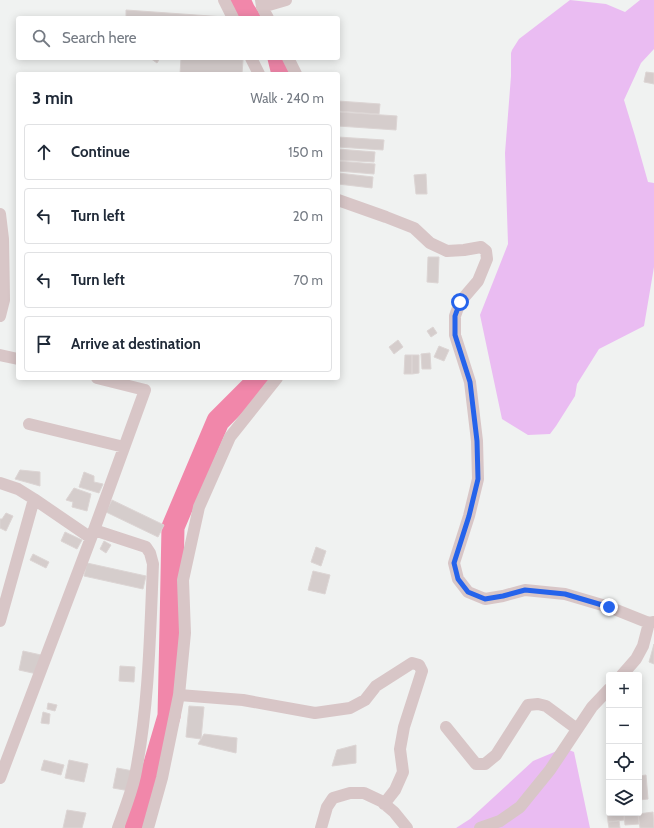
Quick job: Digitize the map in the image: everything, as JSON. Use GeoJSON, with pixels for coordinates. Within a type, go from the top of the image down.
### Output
{"type":"FeatureCollection","features":[{"type":"Feature","properties":{"kind":"street"},"geometry":{"type":"LineString","coordinates":[[224,0],[231,16]]}},
{"type":"Feature","properties":{"kind":"street"},"geometry":{"type":"LineString","coordinates":[[267,16],[262,3],[286,0]]}},
{"type":"Feature","properties":{"kind":"street"},"geometry":{"type":"LineString","coordinates":[[252,60],[258,72]]}},
{"type":"Feature","properties":{"kind":"street"},"geometry":{"type":"LineString","coordinates":[[289,60],[295,72]]}},
{"type":"Feature","properties":{"kind":"street"},"geometry":{"type":"LineString","coordinates":[[340,201],[414,228],[430,243],[447,251],[481,247],[486,251],[487,259],[478,281],[460,302],[455,316],[455,335],[470,382],[477,441],[478,479],[469,516],[454,563],[458,579],[468,592],[485,599],[525,590],[565,594],[609,607],[652,623],[636,659],[625,672]]}},
{"type":"Feature","properties":{"kind":"street"},"geometry":{"type":"LineString","coordinates":[[0,214],[3,240],[4,300],[0,316]]}},
{"type":"Feature","properties":{"kind":"street"},"geometry":{"type":"LineString","coordinates":[[0,355],[16,359]]}},
{"type":"Feature","properties":{"kind":"street"},"geometry":{"type":"LineString","coordinates":[[0,778],[145,390],[105,380]]}},
{"type":"Feature","properties":{"kind":"street"},"geometry":{"type":"LineString","coordinates":[[148,828],[162,778],[180,695],[185,633],[183,580],[199,507],[230,437],[275,380]]}},
{"type":"Feature","properties":{"kind":"street"},"geometry":{"type":"LineString","coordinates":[[29,424],[124,447]]}},
{"type":"Feature","properties":{"kind":"street"},"geometry":{"type":"LineString","coordinates":[[0,483],[18,489],[92,534],[146,546],[150,553],[153,564],[145,707],[135,777],[118,828]]}},
{"type":"Feature","properties":{"kind":"street"},"geometry":{"type":"LineString","coordinates":[[0,621],[34,499]]}},
{"type":"Feature","properties":{"kind":"street"},"geometry":{"type":"LineString","coordinates":[[180,695],[243,700],[315,713],[350,708],[365,700],[376,686],[398,671],[412,663],[419,665],[422,671],[404,727],[401,742],[400,749],[403,772],[395,790],[384,804]]}},
{"type":"Feature","properties":{"kind":"street"},"geometry":{"type":"LineString","coordinates":[[480,828],[500,821],[520,807],[550,770],[592,707],[606,692]]}},
{"type":"Feature","properties":{"kind":"street"},"geometry":{"type":"LineString","coordinates":[[446,728],[476,764],[486,764],[496,755],[528,705],[538,704],[546,706],[577,729]]}},
{"type":"Feature","properties":{"kind":"street"},"geometry":{"type":"LineString","coordinates":[[321,828],[327,807],[333,798],[350,793],[364,793],[381,801],[394,812],[407,828]]}},
{"type":"Feature","properties":{"kind":"shaded area"},"geometry":{"type":"Polygon","coordinates":[[[570,0],[606,4],[625,12],[640,0],[654,0],[654,49],[641,63],[624,100],[648,182],[654,183],[654,267],[644,326],[599,349],[577,384],[575,396],[550,434],[528,435],[502,419],[480,315],[508,244],[505,153],[511,76],[511,53],[519,39],[570,0]]]}},
{"type":"Feature","properties":{"kind":"shaded area"},"geometry":{"type":"Polygon","coordinates":[[[564,748],[574,752],[590,828],[456,828],[470,819],[533,761],[564,748]]]}},
{"type":"Feature","properties":{"kind":"building"},"geometry":{"type":"Polygon","coordinates":[[[126,10],[210,16],[126,16],[126,10]]]}},
{"type":"Feature","properties":{"kind":"building"},"geometry":{"type":"Polygon","coordinates":[[[181,60],[243,60],[242,72],[180,72],[181,60]]]}},
{"type":"Feature","properties":{"kind":"building"},"geometry":{"type":"Polygon","coordinates":[[[646,72],[654,73],[654,84],[644,82],[646,72]]]}},
{"type":"Feature","properties":{"kind":"building"},"geometry":{"type":"Polygon","coordinates":[[[340,101],[380,104],[379,114],[340,111],[340,101]]]}},
{"type":"Feature","properties":{"kind":"building"},"geometry":{"type":"Polygon","coordinates":[[[340,112],[397,116],[396,130],[340,126],[340,112]]]}},
{"type":"Feature","properties":{"kind":"building"},"geometry":{"type":"Polygon","coordinates":[[[340,137],[384,140],[383,150],[340,147],[340,137]]]}},
{"type":"Feature","properties":{"kind":"building"},"geometry":{"type":"Polygon","coordinates":[[[340,149],[375,152],[374,162],[340,160],[340,149]]]}},
{"type":"Feature","properties":{"kind":"building"},"geometry":{"type":"Polygon","coordinates":[[[340,161],[375,164],[374,174],[340,171],[340,161]]]}},
{"type":"Feature","properties":{"kind":"building"},"geometry":{"type":"Polygon","coordinates":[[[340,173],[373,177],[372,188],[340,184],[340,173]]]}},
{"type":"Feature","properties":{"kind":"building"},"geometry":{"type":"Polygon","coordinates":[[[426,174],[427,194],[416,194],[414,175],[426,174]]]}},
{"type":"Feature","properties":{"kind":"building"},"geometry":{"type":"Polygon","coordinates":[[[428,257],[439,257],[438,283],[427,282],[428,257]]]}},
{"type":"Feature","properties":{"kind":"building"},"geometry":{"type":"Polygon","coordinates":[[[433,327],[437,333],[431,337],[427,331],[433,327]]]}},
{"type":"Feature","properties":{"kind":"building"},"geometry":{"type":"Polygon","coordinates":[[[398,340],[403,347],[394,354],[389,347],[398,340]]]}},
{"type":"Feature","properties":{"kind":"building"},"geometry":{"type":"Polygon","coordinates":[[[439,346],[449,350],[444,361],[434,357],[439,346]]]}},
{"type":"Feature","properties":{"kind":"building"},"geometry":{"type":"Polygon","coordinates":[[[430,353],[431,369],[422,369],[421,354],[430,353]]]}},
{"type":"Feature","properties":{"kind":"building"},"geometry":{"type":"Polygon","coordinates":[[[405,355],[412,355],[412,374],[404,374],[405,355]]]}},
{"type":"Feature","properties":{"kind":"building"},"geometry":{"type":"Polygon","coordinates":[[[412,355],[419,355],[419,373],[412,374],[412,355]]]}},
{"type":"Feature","properties":{"kind":"building"},"geometry":{"type":"Polygon","coordinates":[[[20,470],[40,472],[40,486],[15,479],[20,470]]]}},
{"type":"Feature","properties":{"kind":"building"},"geometry":{"type":"Polygon","coordinates":[[[84,472],[94,476],[94,482],[103,484],[99,493],[79,487],[84,472]]]}},
{"type":"Feature","properties":{"kind":"building"},"geometry":{"type":"Polygon","coordinates":[[[74,488],[91,494],[87,511],[72,507],[73,502],[66,500],[74,488]]]}},
{"type":"Feature","properties":{"kind":"building"},"geometry":{"type":"Polygon","coordinates":[[[112,500],[164,525],[158,537],[106,512],[112,500]]]}},
{"type":"Feature","properties":{"kind":"building"},"geometry":{"type":"Polygon","coordinates":[[[6,513],[13,516],[6,531],[0,528],[0,519],[2,519],[6,513]]]}},
{"type":"Feature","properties":{"kind":"building"},"geometry":{"type":"Polygon","coordinates":[[[65,532],[82,540],[77,549],[61,541],[65,532]]]}},
{"type":"Feature","properties":{"kind":"building"},"geometry":{"type":"Polygon","coordinates":[[[104,541],[111,545],[106,553],[100,549],[104,541]]]}},
{"type":"Feature","properties":{"kind":"building"},"geometry":{"type":"Polygon","coordinates":[[[316,547],[326,551],[321,566],[311,562],[316,547]]]}},
{"type":"Feature","properties":{"kind":"building"},"geometry":{"type":"Polygon","coordinates":[[[33,554],[49,562],[46,568],[30,560],[33,554]]]}},
{"type":"Feature","properties":{"kind":"building"},"geometry":{"type":"Polygon","coordinates":[[[87,563],[146,576],[143,589],[84,576],[87,563]]]}},
{"type":"Feature","properties":{"kind":"building"},"geometry":{"type":"Polygon","coordinates":[[[313,571],[330,575],[325,594],[308,590],[313,571]]]}},
{"type":"Feature","properties":{"kind":"building"},"geometry":{"type":"Polygon","coordinates":[[[654,644],[654,664],[649,662],[654,644]]]}},
{"type":"Feature","properties":{"kind":"building"},"geometry":{"type":"Polygon","coordinates":[[[23,651],[41,655],[37,674],[19,670],[23,651]]]}},
{"type":"Feature","properties":{"kind":"building"},"geometry":{"type":"Polygon","coordinates":[[[120,666],[135,667],[134,682],[119,681],[120,666]]]}},
{"type":"Feature","properties":{"kind":"building"},"geometry":{"type":"Polygon","coordinates":[[[48,703],[57,705],[55,711],[47,709],[48,703]]]}},
{"type":"Feature","properties":{"kind":"building"},"geometry":{"type":"Polygon","coordinates":[[[189,706],[204,707],[201,739],[186,737],[189,706]]]}},
{"type":"Feature","properties":{"kind":"building"},"geometry":{"type":"Polygon","coordinates":[[[43,712],[50,714],[49,724],[41,723],[43,712]]]}},
{"type":"Feature","properties":{"kind":"building"},"geometry":{"type":"Polygon","coordinates":[[[204,734],[237,738],[236,753],[198,744],[204,734]]]}},
{"type":"Feature","properties":{"kind":"building"},"geometry":{"type":"Polygon","coordinates":[[[356,745],[356,763],[332,766],[337,750],[356,745]]]}},
{"type":"Feature","properties":{"kind":"building"},"geometry":{"type":"Polygon","coordinates":[[[44,760],[64,765],[61,775],[41,770],[44,760]]]}},
{"type":"Feature","properties":{"kind":"building"},"geometry":{"type":"Polygon","coordinates":[[[69,760],[88,764],[84,782],[65,778],[69,760]]]}},
{"type":"Feature","properties":{"kind":"building"},"geometry":{"type":"Polygon","coordinates":[[[117,768],[133,771],[130,791],[113,788],[117,768]]]}},
{"type":"Feature","properties":{"kind":"building"},"geometry":{"type":"Polygon","coordinates":[[[646,775],[648,799],[642,800],[642,776],[646,775]]]}},
{"type":"Feature","properties":{"kind":"building"},"geometry":{"type":"Polygon","coordinates":[[[67,810],[86,813],[82,828],[63,828],[67,810]]]}},
{"type":"Feature","properties":{"kind":"building"},"geometry":{"type":"Polygon","coordinates":[[[653,812],[654,828],[640,828],[638,816],[642,816],[642,813],[653,812]]]}},
{"type":"Feature","properties":{"kind":"building"},"geometry":{"type":"Polygon","coordinates":[[[608,816],[624,816],[624,820],[608,822],[608,816]]]}},
{"type":"Feature","properties":{"kind":"building"},"geometry":{"type":"Polygon","coordinates":[[[624,816],[638,816],[639,824],[625,825],[624,816]]]}},
{"type":"Feature","properties":{"kind":"building"},"geometry":{"type":"Polygon","coordinates":[[[619,821],[620,828],[609,828],[608,822],[619,821]]]}},
{"type":"Feature","properties":{"kind":"waterway"},"geometry":{"type":"LineString","coordinates":[[239,0],[248,16]]}},
{"type":"Feature","properties":{"kind":"waterway"},"geometry":{"type":"LineString","coordinates":[[280,60],[282,72]]}},
{"type":"Feature","properties":{"kind":"waterway"},"geometry":{"type":"LineString","coordinates":[[136,828],[169,716],[173,527],[218,421],[259,380]]}},
{"type":"Feature","properties":{"kind":"route"},"geometry":{"type":"LineString","coordinates":[[460,302],[455,316],[455,335],[470,382],[477,441],[478,479],[469,516],[454,563],[458,579],[468,592],[485,599],[525,590],[565,594],[609,607]]}}]}
